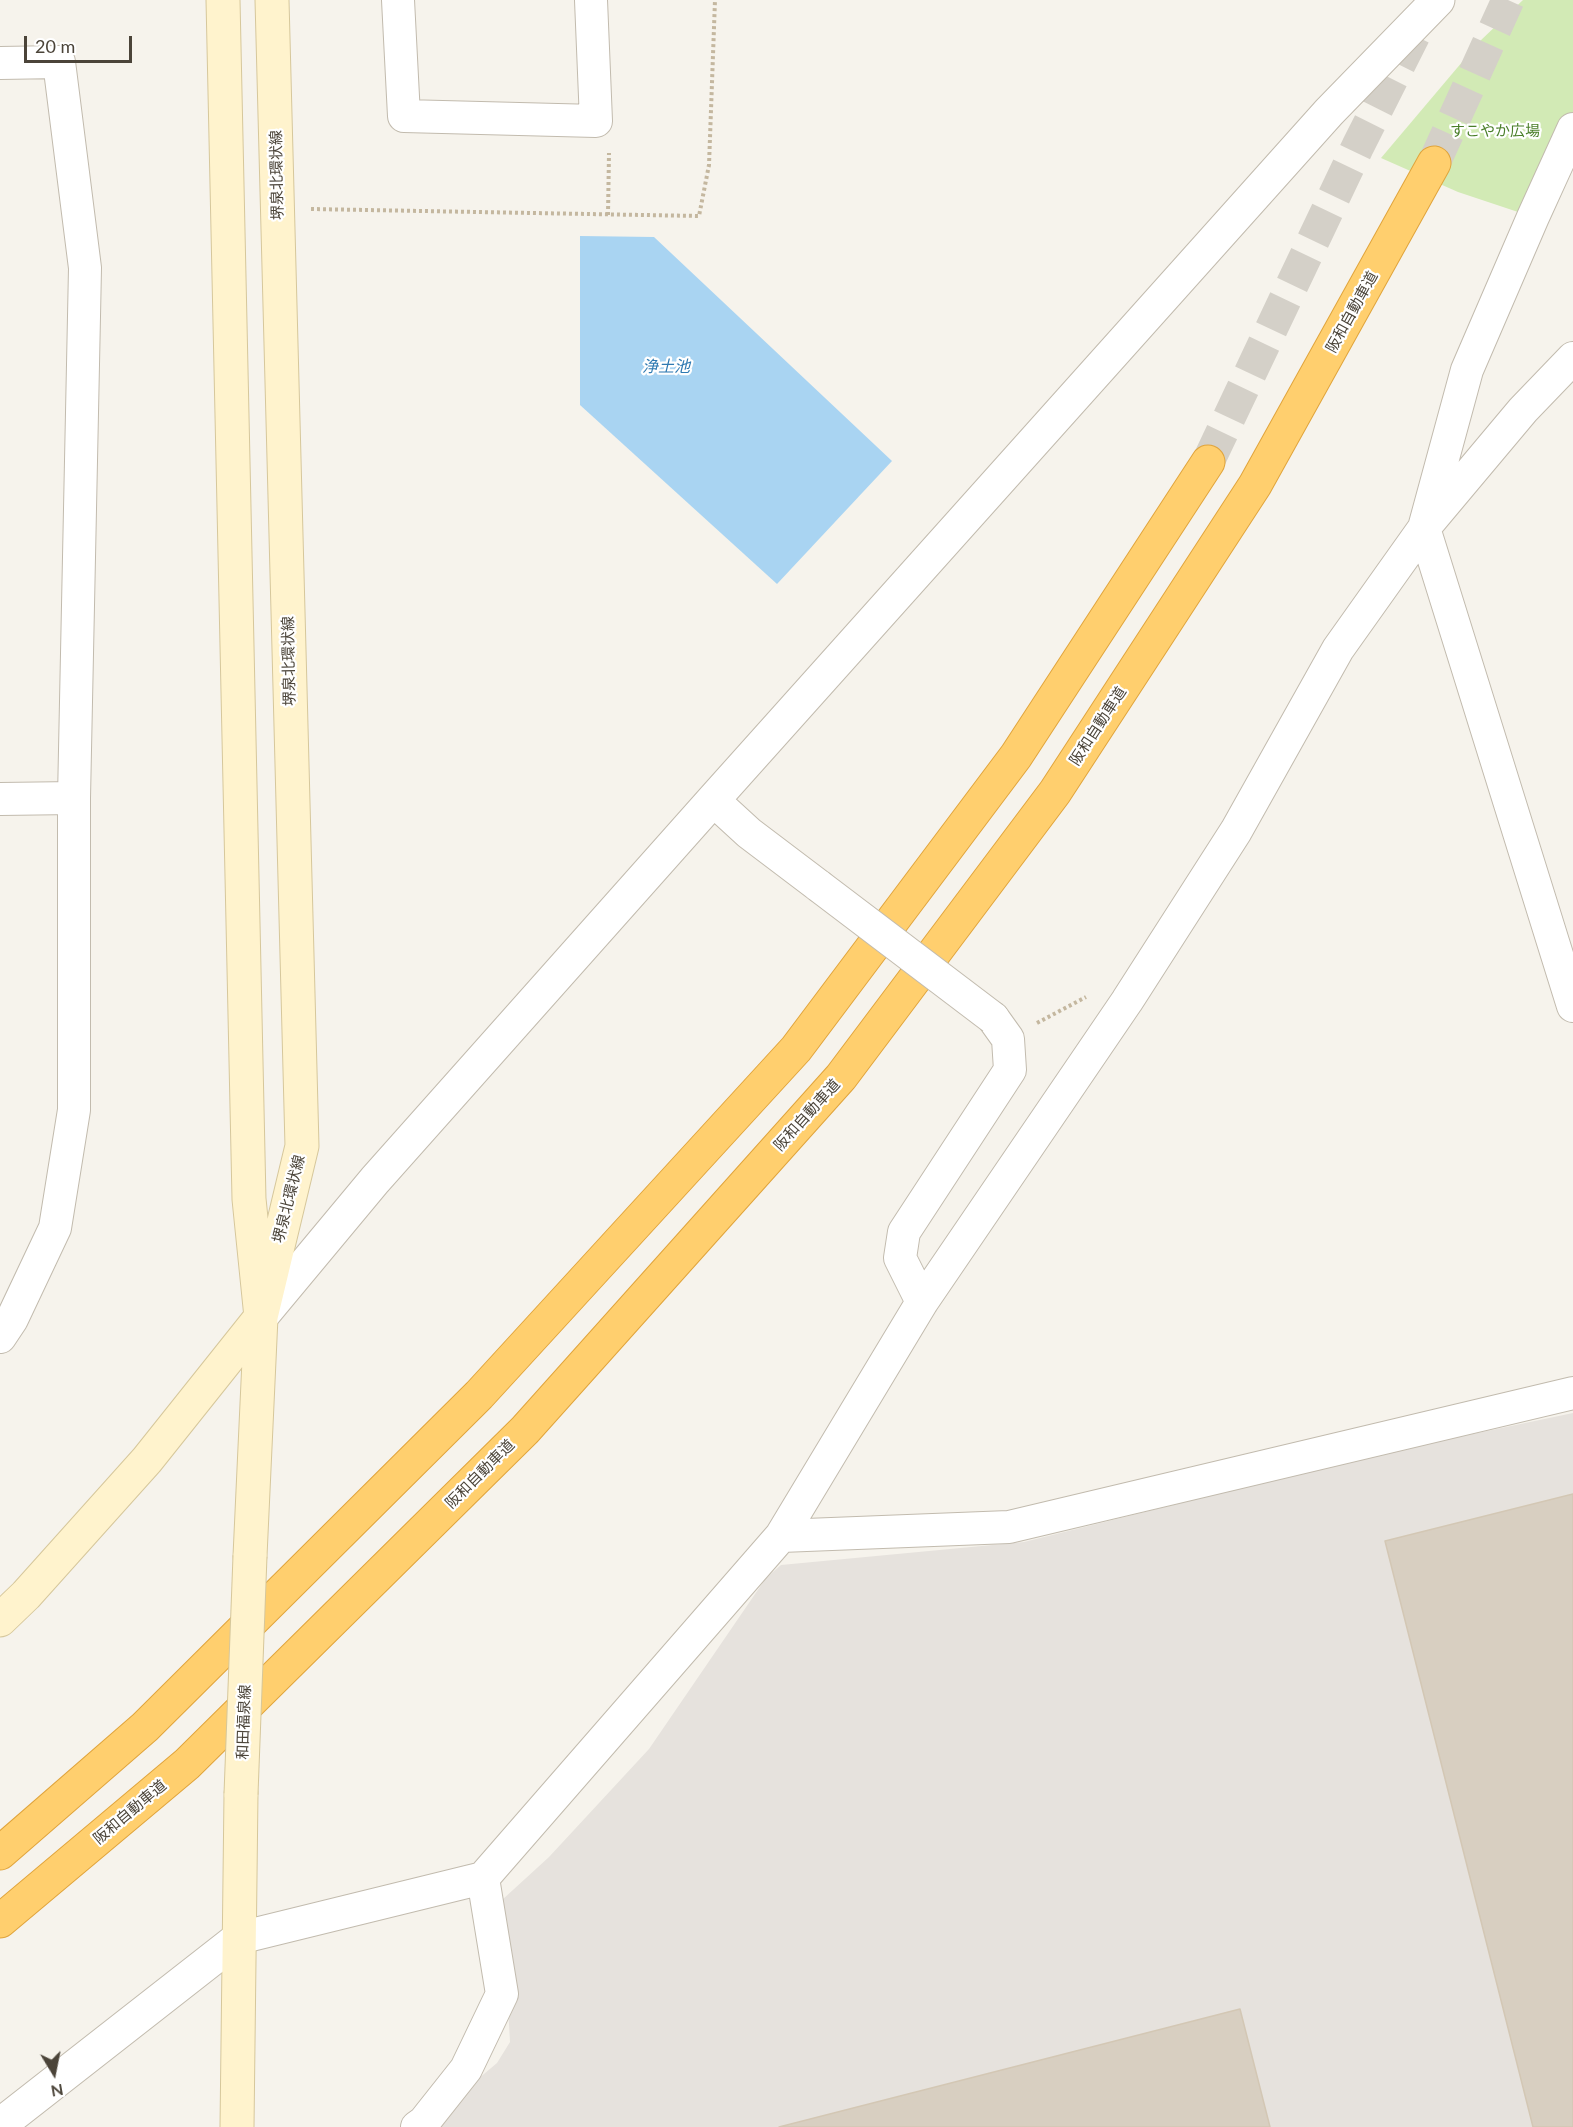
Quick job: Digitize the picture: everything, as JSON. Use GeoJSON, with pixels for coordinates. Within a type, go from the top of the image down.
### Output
{"type":"FeatureCollection","features":[{"type":"Feature","properties":{"kind":"highway","name":"阪和自動車道"},"geometry":{"type":"LineString","coordinates":[[0,1921],[187,1764],[525,1430],[841,1077],[1055,792],[1255,485],[1434,163]]}},
{"type":"Feature","properties":{"kind":"highway"},"geometry":{"type":"LineString","coordinates":[[0,1853],[145,1727],[479,1395],[796,1049],[1016,756],[1208,462]]}},
{"type":"Feature","properties":{"kind":"main road","name":"堺泉北環状線"},"geometry":{"type":"LineString","coordinates":[[223,0],[249,1199],[261,1317]]}},
{"type":"Feature","properties":{"kind":"main road","name":"堺泉北環状線"},"geometry":{"type":"LineString","coordinates":[[0,1620],[147,1460],[261,1317],[302,1146],[272,0]]}},
{"type":"Feature","properties":{"kind":"main road","name":"和田福泉線"},"geometry":{"type":"LineString","coordinates":[[237,2127],[241,1794],[261,1317]]}},
{"type":"Feature","properties":{"kind":"street"},"geometry":{"type":"LineString","coordinates":[[398,0],[404,116],[596,121],[591,0]]}},
{"type":"Feature","properties":{"kind":"street"},"geometry":{"type":"LineString","coordinates":[[261,1317],[375,1180],[713,800],[1329,112],[1438,0]]}},
{"type":"Feature","properties":{"kind":"street"},"geometry":{"type":"LineString","coordinates":[[0,63],[59,62],[85,267],[74,798],[74,1110],[55,1228],[12,1319],[0,1337]]}},
{"type":"Feature","properties":{"kind":"street"},"geometry":{"type":"LineString","coordinates":[[1573,129],[1467,370],[1424,528],[1573,1006]]}},
{"type":"Feature","properties":{"kind":"street"},"geometry":{"type":"LineString","coordinates":[[0,2125],[239,1938],[483,1878],[781,1536],[922,1302],[1127,1001],[1236,831],[1338,649],[1424,528],[1523,410],[1573,358]]}},
{"type":"Feature","properties":{"kind":"street"},"geometry":{"type":"LineString","coordinates":[[0,800],[74,798]]}},
{"type":"Feature","properties":{"kind":"street"},"geometry":{"type":"LineString","coordinates":[[713,800],[749,833],[993,1018],[1008,1040],[1010,1070],[904,1232],[900,1258],[922,1302]]}},
{"type":"Feature","properties":{"kind":"street"},"geometry":{"type":"LineString","coordinates":[[781,1536],[1009,1527],[1573,1393]]}},
{"type":"Feature","properties":{"kind":"street"},"geometry":{"type":"LineString","coordinates":[[417,2127],[424,2122],[466,2068],[502,1994],[483,1878]]}},
{"type":"Feature","properties":{"kind":"path"},"geometry":{"type":"LineString","coordinates":[[308,209],[699,216],[709,165],[716,0]]}},
{"type":"Feature","properties":{"kind":"path"},"geometry":{"type":"LineString","coordinates":[[596,121],[609,139],[608,215]]}},
{"type":"Feature","properties":{"kind":"path"},"geometry":{"type":"LineString","coordinates":[[1039,1023],[1087,996]]}},
{"type":"Feature","properties":{"kind":"shaded area"},"geometry":{"type":"Polygon","coordinates":[[[1573,1413],[1573,2127],[421,2127],[497,2063],[510,2042],[502,1900],[549,1857],[649,1749],[766,1578],[781,1565],[1024,1542],[1382,1453],[1573,1413]]]}},
{"type":"Feature","properties":{"kind":"green space","name":"すこやか広場"},"geometry":{"type":"Polygon","coordinates":[[[1523,0],[1573,0],[1573,129],[1533,217],[1458,192],[1381,158],[1479,42],[1523,0]]]}},
{"type":"Feature","properties":{"kind":"water","name":"浄土池"},"geometry":{"type":"Polygon","coordinates":[[[580,236],[654,237],[892,461],[777,584],[580,405],[580,236]]]}},
{"type":"Feature","properties":{"kind":"building"},"geometry":{"type":"Polygon","coordinates":[[[1573,1494],[1573,2127],[1533,2127],[1385,1541],[1573,1494]]]}},
{"type":"Feature","properties":{"kind":"building"},"geometry":{"type":"Polygon","coordinates":[[[1240,2009],[1270,2127],[779,2127],[1240,2009]]]}},
{"type":"Feature","properties":{"kind":"tunnel"},"geometry":{"type":"LineString","coordinates":[[1434,163],[1508,0]]}},
{"type":"Feature","properties":{"kind":"tunnel"},"geometry":{"type":"LineString","coordinates":[[1208,462],[1358,146],[1420,23]]}}]}
